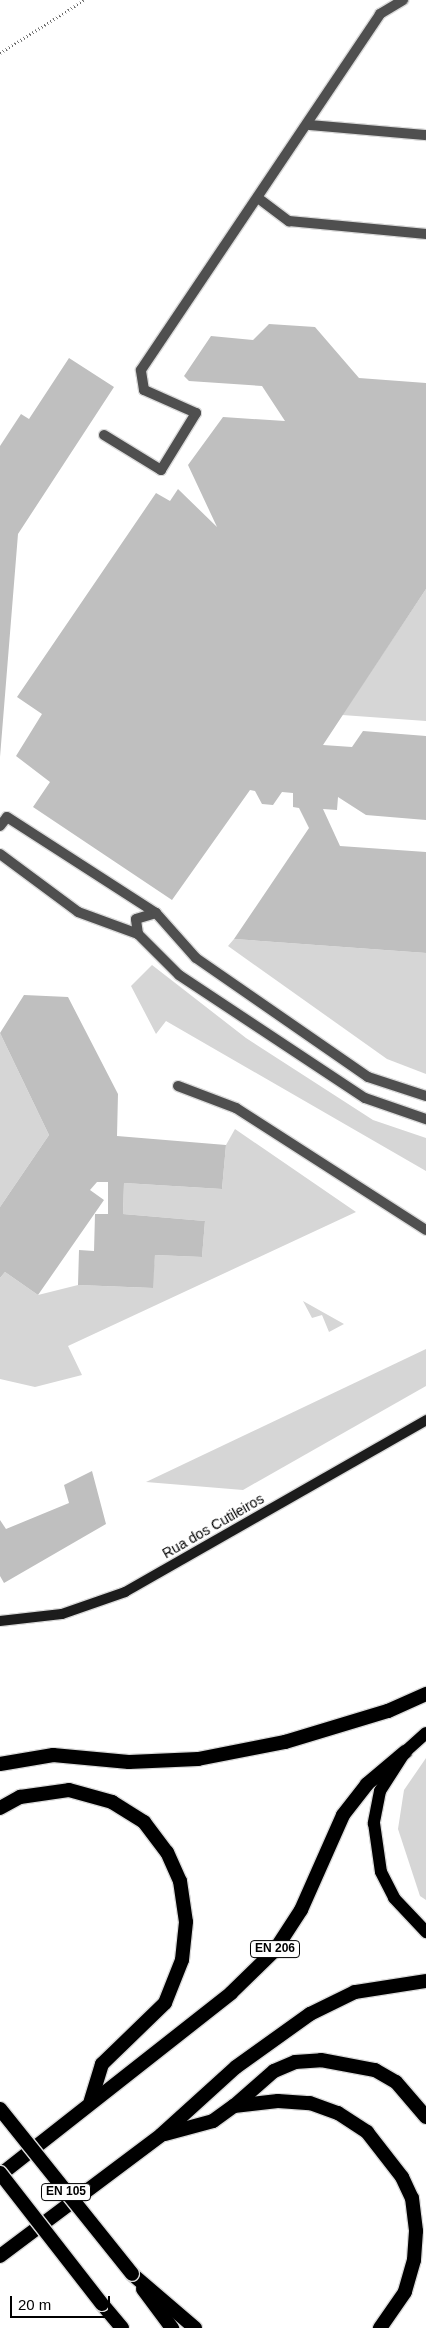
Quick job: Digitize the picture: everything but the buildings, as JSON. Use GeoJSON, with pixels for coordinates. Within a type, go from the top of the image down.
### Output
{"type":"FeatureCollection","features":[{"type":"Feature","properties":{"kind":"highway"},"geometry":{"type":"LineString","coordinates":[[0,1764],[53,1755],[128,1762],[198,1759],[286,1742],[388,1711],[426,1694]]}},
{"type":"Feature","properties":{"kind":"highway","name":"EN 206"},"geometry":{"type":"LineString","coordinates":[[0,2174],[91,2100],[231,1993],[275,1950],[301,1910],[343,1814],[367,1784],[405,1752]]}},
{"type":"Feature","properties":{"kind":"highway"},"geometry":{"type":"LineString","coordinates":[[0,1808],[20,1797],[69,1790],[112,1802],[144,1822],[167,1852],[180,1882],[186,1922],[182,1960],[165,2003],[102,2064],[91,2100]]}},
{"type":"Feature","properties":{"kind":"highway"},"geometry":{"type":"LineString","coordinates":[[0,2256],[161,2135],[236,2067],[310,2014],[354,1992],[426,1981]]}},
{"type":"Feature","properties":{"kind":"highway"},"geometry":{"type":"LineString","coordinates":[[161,2135],[213,2121],[234,2106],[274,2071],[296,2062],[321,2060],[375,2070],[396,2082],[426,2117]]}},
{"type":"Feature","properties":{"kind":"highway"},"geometry":{"type":"LineString","coordinates":[[234,2106],[278,2100],[310,2103],[338,2113],[367,2132],[387,2154],[412,2198],[415,2240],[405,2292],[380,2328]]}},
{"type":"Feature","properties":{"kind":"highway","name":"EN 105"},"geometry":{"type":"LineString","coordinates":[[0,2109],[132,2274],[172,2328]]}},
{"type":"Feature","properties":{"kind":"highway","name":"EN 105"},"geometry":{"type":"LineString","coordinates":[[0,2174],[122,2328]]}},
{"type":"Feature","properties":{"kind":"highway"},"geometry":{"type":"LineString","coordinates":[[132,2274],[194,2328]]}},
{"type":"Feature","properties":{"kind":"highway"},"geometry":{"type":"LineString","coordinates":[[102,2304],[107,2328]]}},
{"type":"Feature","properties":{"kind":"main road","name":"Rua dos Cutileiros"},"geometry":{"type":"LineString","coordinates":[[0,1621],[62,1614],[125,1592],[426,1420]]}},
{"type":"Feature","properties":{"kind":"main road"},"geometry":{"type":"LineString","coordinates":[[426,1733],[405,1752],[380,1791],[375,1848],[394,1898],[426,1932]]}},
{"type":"Feature","properties":{"kind":"lane"},"geometry":{"type":"LineString","coordinates":[[104,435],[161,470],[196,413],[144,390],[141,370],[309,124],[380,14],[403,0]]}},
{"type":"Feature","properties":{"kind":"lane"},"geometry":{"type":"LineString","coordinates":[[309,124],[426,135]]}},
{"type":"Feature","properties":{"kind":"lane"},"geometry":{"type":"LineString","coordinates":[[258,198],[289,221],[426,234]]}},
{"type":"Feature","properties":{"kind":"lane"},"geometry":{"type":"LineString","coordinates":[[0,826],[6,817],[156,913],[196,958],[368,1077],[426,1096]]}},
{"type":"Feature","properties":{"kind":"lane"},"geometry":{"type":"LineString","coordinates":[[0,854],[78,912],[138,934],[179,975],[365,1098],[426,1119]]}},
{"type":"Feature","properties":{"kind":"lane"},"geometry":{"type":"LineString","coordinates":[[138,934],[136,920],[156,913]]}},
{"type":"Feature","properties":{"kind":"lane"},"geometry":{"type":"LineString","coordinates":[[178,1086],[236,1108],[426,1230]]}},
{"type":"Feature","properties":{"kind":"path"},"geometry":{"type":"LineString","coordinates":[[0,53],[84,0]]}},
{"type":"Feature","properties":{"kind":"shaded area"},"geometry":{"type":"Polygon","coordinates":[[[426,589],[426,721],[342,715],[426,589]]]}},
{"type":"Feature","properties":{"kind":"shaded area"},"geometry":{"type":"Polygon","coordinates":[[[234,939],[426,953],[426,1074],[387,1059],[228,946],[234,939]]]}},
{"type":"Feature","properties":{"kind":"shaded area"},"geometry":{"type":"Polygon","coordinates":[[[152,965],[246,1038],[373,1120],[426,1138],[426,1171],[166,1021],[156,1034],[131,986],[152,965]]]}},
{"type":"Feature","properties":{"kind":"shaded area"},"geometry":{"type":"Polygon","coordinates":[[[0,1033],[49,1135],[0,1207],[0,1033]]]}},
{"type":"Feature","properties":{"kind":"shaded area"},"geometry":{"type":"Polygon","coordinates":[[[235,1129],[356,1212],[68,1346],[82,1375],[35,1387],[0,1379],[0,1278],[5,1272],[38,1295],[78,1285],[152,1288],[155,1255],[202,1257],[205,1221],[123,1214],[124,1183],[222,1189],[226,1145],[235,1129]]]}},
{"type":"Feature","properties":{"kind":"shaded area"},"geometry":{"type":"Polygon","coordinates":[[[303,1301],[344,1324],[329,1332],[322,1315],[312,1318],[303,1301]]]}},
{"type":"Feature","properties":{"kind":"shaded area"},"geometry":{"type":"Polygon","coordinates":[[[426,1349],[426,1386],[243,1490],[146,1482],[426,1349]]]}},
{"type":"Feature","properties":{"kind":"shaded area"},"geometry":{"type":"Polygon","coordinates":[[[426,1758],[426,1900],[420,1896],[398,1829],[404,1790],[426,1758]]]}}]}
